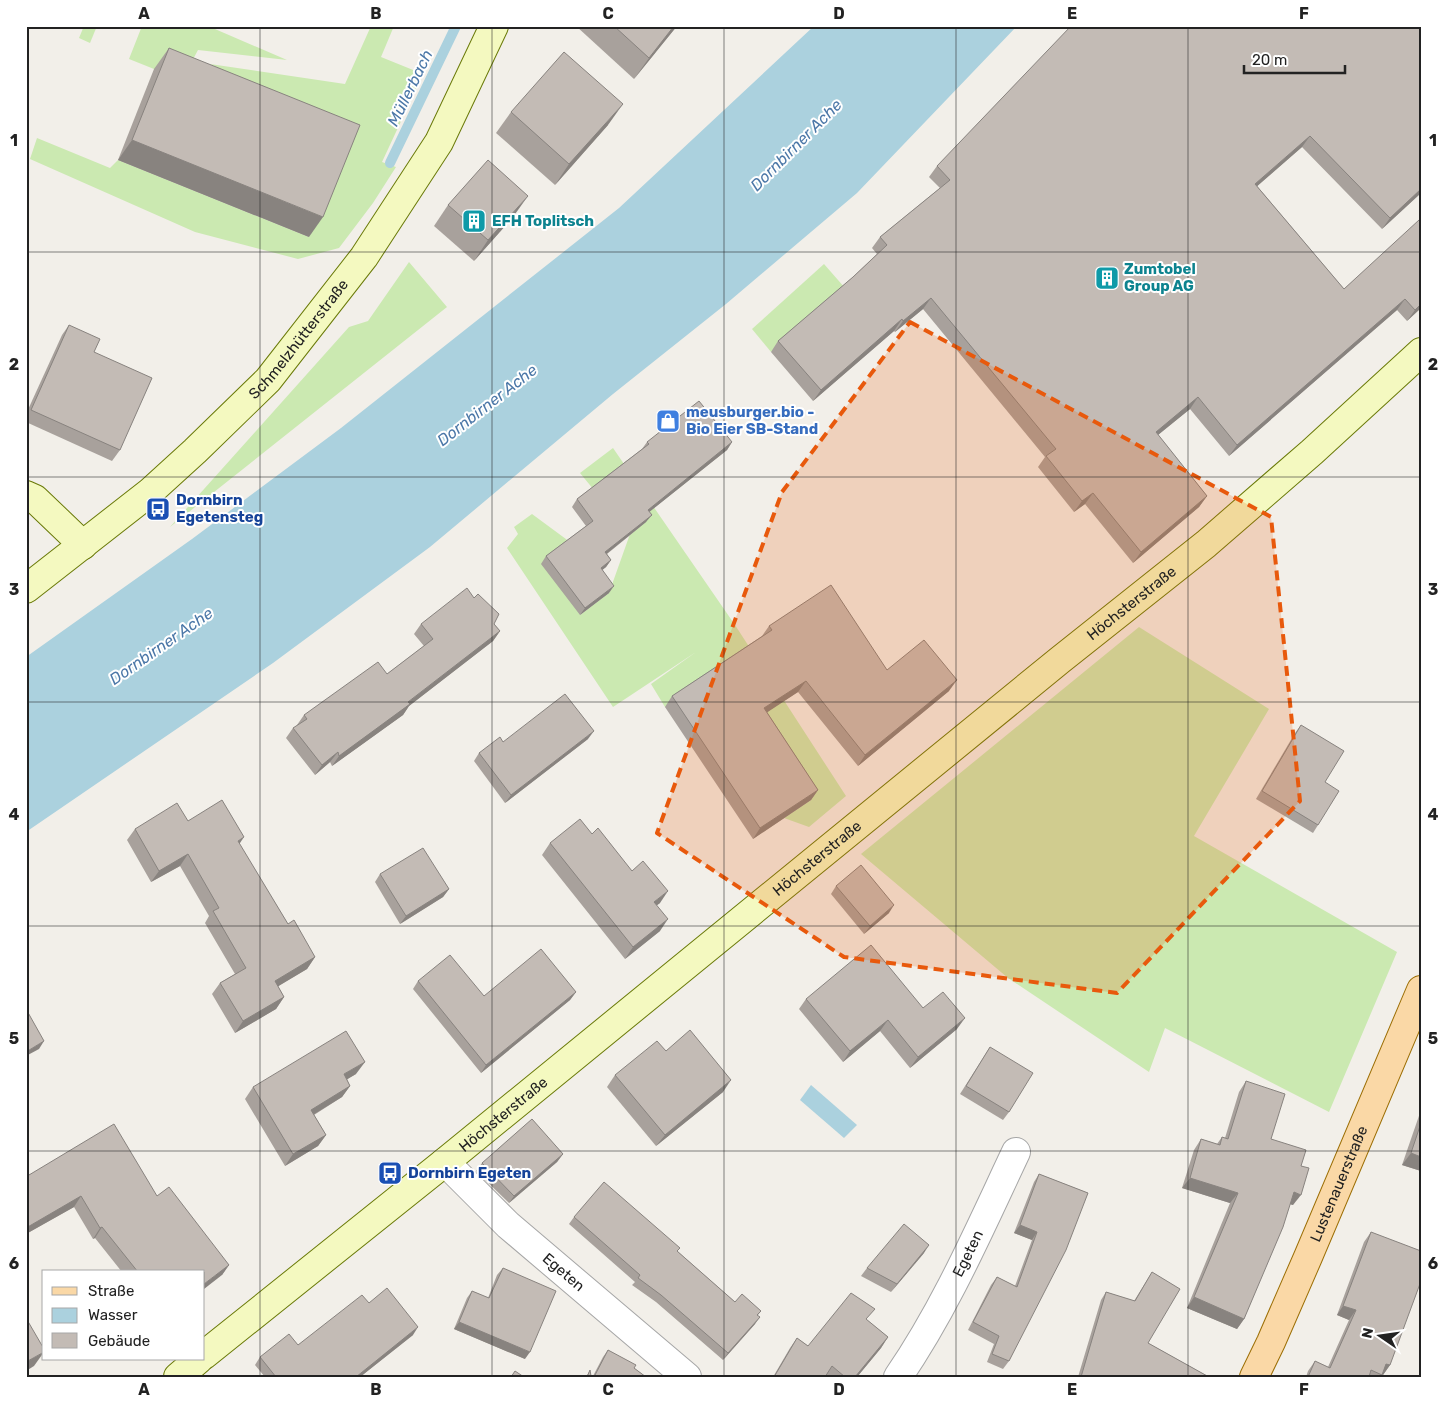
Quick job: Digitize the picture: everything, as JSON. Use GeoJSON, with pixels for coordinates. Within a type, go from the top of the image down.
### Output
{"type":"FeatureCollection","features":[{"type":"Feature","properties":{"kind":"main road","name":"Schmelzhütterstraße"},"geometry":{"type":"LineString","coordinates":[[26,589],[150,492],[196,451],[274,373],[364,257],[439,142],[494,26]]}},
{"type":"Feature","properties":{"kind":"main road","name":"Höchsterstraße"},"geometry":{"type":"LineString","coordinates":[[205,1354],[445,1162],[1060,660],[1206,544],[1312,452],[1421,352]]}},
{"type":"Feature","properties":{"kind":"main road"},"geometry":{"type":"LineString","coordinates":[[26,495],[35,499],[83,545]]}},
{"type":"Feature","properties":{"kind":"main road","name":"Lustenauerstraße"},"geometry":{"type":"LineString","coordinates":[[1254,1377],[1304,1265],[1421,990]]}},
{"type":"Feature","properties":{"kind":"main road"},"geometry":{"type":"LineString","coordinates":[[178,1377],[198,1360]]}},
{"type":"Feature","properties":{"kind":"street","name":"Egeten"},"geometry":{"type":"LineString","coordinates":[[898,1377],[915,1352],[940,1308],[1016,1152]]}},
{"type":"Feature","properties":{"kind":"street","name":"Egeten"},"geometry":{"type":"LineString","coordinates":[[445,1162],[508,1225],[687,1377]]}},
{"type":"Feature","properties":{"kind":"highlighted area"},"geometry":{"type":"Polygon","coordinates":[[[910,322],[1271,517],[1300,801],[1117,993],[844,957],[657,833],[782,492],[910,322]]]}},
{"type":"Feature","properties":{"kind":"green space"},"geometry":{"type":"Polygon","coordinates":[[[84,26],[97,26],[90,43],[79,38],[84,26]]]}},
{"type":"Feature","properties":{"kind":"green space"},"geometry":{"type":"Polygon","coordinates":[[[142,26],[208,26],[287,60],[198,50],[190,65],[289,123],[129,59],[142,26]]]}},
{"type":"Feature","properties":{"kind":"green space"},"geometry":{"type":"Polygon","coordinates":[[[371,26],[394,26],[381,57],[423,74],[382,162],[396,167],[373,203],[339,248],[298,259],[195,232],[30,159],[37,138],[110,168],[118,160],[309,237],[315,118],[210,64],[345,84],[371,26]]]}},
{"type":"Feature","properties":{"kind":"green space"},"geometry":{"type":"Polygon","coordinates":[[[409,262],[447,307],[170,527],[349,327],[368,321],[409,262]]]}},
{"type":"Feature","properties":{"kind":"green space"},"geometry":{"type":"Polygon","coordinates":[[[824,264],[845,288],[771,352],[752,329],[824,264]]]}},
{"type":"Feature","properties":{"kind":"green space"},"geometry":{"type":"Polygon","coordinates":[[[613,448],[735,625],[846,796],[809,827],[784,818],[811,800],[665,707],[651,684],[696,652],[613,707],[507,548],[518,534],[514,527],[532,514],[570,542],[580,615],[609,593],[630,534],[580,473],[613,448]]]}},
{"type":"Feature","properties":{"kind":"green space"},"geometry":{"type":"Polygon","coordinates":[[[1139,627],[1269,709],[1194,836],[1397,952],[1329,1112],[1165,1028],[1149,1072],[1008,978],[861,854],[1139,627]]]}},
{"type":"Feature","properties":{"kind":"water","name":"Dornbirner Ache"},"geometry":{"type":"Polygon","coordinates":[[[814,26],[1017,26],[857,193],[726,304],[613,394],[430,547],[273,663],[26,832],[26,657],[192,539],[341,428],[619,208],[814,26]]]}},
{"type":"Feature","properties":{"kind":"water"},"geometry":{"type":"Polygon","coordinates":[[[811,1085],[857,1125],[844,1138],[800,1100],[811,1085]]]}},
{"type":"Feature","properties":{"kind":"building"},"geometry":{"type":"Polygon","coordinates":[[[614,26],[674,26],[649,58],[614,26]]]}},
{"type":"Feature","properties":{"kind":"building","name":"Zumtobel Group AG"},"geometry":{"type":"Polygon","coordinates":[[[1071,26],[1421,26],[1421,189],[1390,218],[1310,136],[1255,184],[1344,289],[1419,220],[1421,222],[1421,304],[1415,310],[1405,299],[1237,445],[1198,397],[1156,432],[1207,496],[1141,552],[1093,493],[1082,501],[1046,456],[1056,449],[931,298],[903,321],[902,319],[821,390],[778,341],[853,277],[887,245],[880,237],[950,180],[937,166],[1071,26]]]}},
{"type":"Feature","properties":{"kind":"building"},"geometry":{"type":"Polygon","coordinates":[[[169,48],[360,125],[323,217],[132,140],[169,48]]]}},
{"type":"Feature","properties":{"kind":"building"},"geometry":{"type":"Polygon","coordinates":[[[564,52],[623,104],[569,164],[511,112],[564,52]]]}},
{"type":"Feature","properties":{"kind":"building"},"geometry":{"type":"Polygon","coordinates":[[[488,160],[528,196],[488,240],[448,205],[488,160]]]}},
{"type":"Feature","properties":{"kind":"building"},"geometry":{"type":"Polygon","coordinates":[[[69,325],[100,339],[94,352],[152,378],[120,450],[31,410],[69,325]]]}},
{"type":"Feature","properties":{"kind":"building"},"geometry":{"type":"Polygon","coordinates":[[[699,401],[732,442],[648,510],[652,515],[605,552],[611,560],[601,568],[614,586],[585,608],[546,556],[593,521],[577,499],[649,444],[647,442],[699,401]]]}},
{"type":"Feature","properties":{"kind":"building"},"geometry":{"type":"Polygon","coordinates":[[[831,585],[887,670],[924,640],[957,680],[865,755],[806,681],[764,708],[818,790],[760,828],[672,696],[772,630],[769,626],[831,585]]]}},
{"type":"Feature","properties":{"kind":"building"},"geometry":{"type":"Polygon","coordinates":[[[467,588],[474,598],[478,594],[499,614],[494,624],[500,631],[408,702],[410,704],[339,756],[338,752],[322,765],[293,728],[307,719],[304,715],[378,662],[387,674],[433,639],[421,624],[467,588]]]}},
{"type":"Feature","properties":{"kind":"building"},"geometry":{"type":"Polygon","coordinates":[[[565,694],[594,731],[511,795],[479,753],[500,737],[503,742],[565,694]]]}},
{"type":"Feature","properties":{"kind":"building"},"geometry":{"type":"Polygon","coordinates":[[[1301,725],[1344,751],[1325,782],[1339,791],[1318,825],[1262,791],[1301,725]]]}},
{"type":"Feature","properties":{"kind":"building"},"geometry":{"type":"Polygon","coordinates":[[[222,800],[244,837],[238,841],[288,924],[294,920],[315,957],[275,981],[284,997],[243,1021],[220,983],[246,968],[213,911],[219,908],[188,854],[159,871],[135,829],[177,803],[188,821],[222,800]]]}},
{"type":"Feature","properties":{"kind":"building"},"geometry":{"type":"Polygon","coordinates":[[[580,819],[592,834],[598,828],[632,871],[643,861],[668,891],[654,902],[668,919],[633,947],[550,843],[580,819]]]}},
{"type":"Feature","properties":{"kind":"building"},"geometry":{"type":"Polygon","coordinates":[[[423,848],[449,889],[406,916],[380,874],[423,848]]]}},
{"type":"Feature","properties":{"kind":"building"},"geometry":{"type":"Polygon","coordinates":[[[861,865],[894,905],[870,926],[836,886],[861,865]]]}},
{"type":"Feature","properties":{"kind":"building"},"geometry":{"type":"Polygon","coordinates":[[[871,945],[923,1008],[943,992],[965,1018],[918,1057],[888,1020],[850,1051],[806,999],[871,945]]]}},
{"type":"Feature","properties":{"kind":"building"},"geometry":{"type":"Polygon","coordinates":[[[541,949],[576,992],[486,1065],[418,981],[450,955],[484,996],[541,949]]]}},
{"type":"Feature","properties":{"kind":"building"},"geometry":{"type":"Polygon","coordinates":[[[26,1009],[44,1041],[26,1052],[26,1009]]]}},
{"type":"Feature","properties":{"kind":"building"},"geometry":{"type":"Polygon","coordinates":[[[690,1030],[731,1080],[665,1135],[615,1075],[657,1041],[666,1051],[690,1030]]]}},
{"type":"Feature","properties":{"kind":"building"},"geometry":{"type":"Polygon","coordinates":[[[346,1031],[365,1062],[344,1074],[350,1086],[311,1110],[326,1135],[293,1154],[253,1087],[346,1031]]]}},
{"type":"Feature","properties":{"kind":"building"},"geometry":{"type":"Polygon","coordinates":[[[990,1047],[1033,1073],[1009,1112],[966,1086],[990,1047]]]}},
{"type":"Feature","properties":{"kind":"building"},"geometry":{"type":"Polygon","coordinates":[[[1246,1081],[1285,1094],[1271,1139],[1306,1150],[1301,1166],[1309,1168],[1301,1195],[1294,1192],[1283,1227],[1244,1319],[1194,1297],[1238,1193],[1190,1178],[1201,1139],[1220,1145],[1222,1137],[1228,1139],[1246,1081]]]}},
{"type":"Feature","properties":{"kind":"building"},"geometry":{"type":"Polygon","coordinates":[[[532,1119],[563,1154],[514,1196],[482,1163],[532,1119]]]}},
{"type":"Feature","properties":{"kind":"building"},"geometry":{"type":"Polygon","coordinates":[[[1421,1123],[1421,1157],[1411,1153],[1421,1123]]]}},
{"type":"Feature","properties":{"kind":"building"},"geometry":{"type":"Polygon","coordinates":[[[114,1124],[157,1196],[169,1187],[229,1265],[205,1283],[205,1270],[136,1270],[102,1227],[100,1228],[81,1196],[26,1228],[26,1170],[29,1175],[114,1124]]]}},
{"type":"Feature","properties":{"kind":"building"},"geometry":{"type":"Polygon","coordinates":[[[1039,1174],[1088,1193],[1066,1250],[1009,1361],[992,1354],[999,1336],[973,1322],[997,1277],[1017,1287],[1037,1232],[1020,1225],[1039,1174]]]}},
{"type":"Feature","properties":{"kind":"building"},"geometry":{"type":"Polygon","coordinates":[[[604,1182],[680,1248],[677,1251],[735,1302],[742,1294],[761,1311],[757,1315],[760,1317],[728,1353],[661,1295],[638,1278],[640,1275],[574,1217],[604,1182]]]}},
{"type":"Feature","properties":{"kind":"building"},"geometry":{"type":"Polygon","coordinates":[[[904,1224],[929,1245],[897,1284],[867,1268],[904,1224]]]}},
{"type":"Feature","properties":{"kind":"building"},"geometry":{"type":"Polygon","coordinates":[[[1371,1232],[1421,1251],[1421,1281],[1390,1365],[1386,1364],[1382,1375],[1371,1370],[1369,1377],[1308,1377],[1315,1361],[1330,1368],[1356,1310],[1343,1306],[1371,1232]]]}},
{"type":"Feature","properties":{"kind":"building"},"geometry":{"type":"Polygon","coordinates":[[[503,1268],[556,1291],[530,1352],[459,1322],[472,1291],[489,1298],[503,1268]]]}},
{"type":"Feature","properties":{"kind":"building"},"geometry":{"type":"Polygon","coordinates":[[[1152,1272],[1180,1289],[1148,1343],[1209,1377],[1081,1377],[1106,1292],[1135,1301],[1152,1272]]]}},
{"type":"Feature","properties":{"kind":"building"},"geometry":{"type":"Polygon","coordinates":[[[387,1288],[418,1327],[356,1377],[276,1377],[260,1357],[289,1334],[298,1345],[362,1295],[369,1303],[387,1288]]]}},
{"type":"Feature","properties":{"kind":"building"},"geometry":{"type":"Polygon","coordinates":[[[851,1293],[875,1309],[866,1319],[888,1337],[855,1377],[845,1377],[832,1366],[825,1377],[774,1377],[797,1338],[808,1346],[851,1293]]]}},
{"type":"Feature","properties":{"kind":"building"},"geometry":{"type":"Polygon","coordinates":[[[26,1318],[42,1346],[42,1353],[26,1362],[26,1318]]]}},
{"type":"Feature","properties":{"kind":"building"},"geometry":{"type":"Polygon","coordinates":[[[608,1350],[636,1365],[634,1368],[646,1377],[594,1377],[608,1350]]]}},
{"type":"Feature","properties":{"kind":"building"},"geometry":{"type":"Polygon","coordinates":[[[515,1371],[524,1377],[511,1377],[515,1371]]]}},
{"type":"Feature","properties":{"kind":"waterway","name":"Müllerbach"},"geometry":{"type":"LineString","coordinates":[[390,163],[456,26]]}},
{"type":"Feature","properties":{"kind":"place","name":"EFH Toplitsch"},"geometry":{"type":"Point","coordinates":[474,221]}},
{"type":"Feature","properties":{"kind":"place","name":"Zumtobel Group AG"},"geometry":{"type":"Point","coordinates":[1107,278]}},
{"type":"Feature","properties":{"kind":"place","name":"meusburger.bio - Bio Eier SB-Stand"},"geometry":{"type":"Point","coordinates":[668,421]}},
{"type":"Feature","properties":{"kind":"place","name":"Dornbirn Egetensteg"},"geometry":{"type":"Point","coordinates":[158,509]}},
{"type":"Feature","properties":{"kind":"place","name":"Dornbirn Egeten"},"geometry":{"type":"Point","coordinates":[390,1173]}}]}
